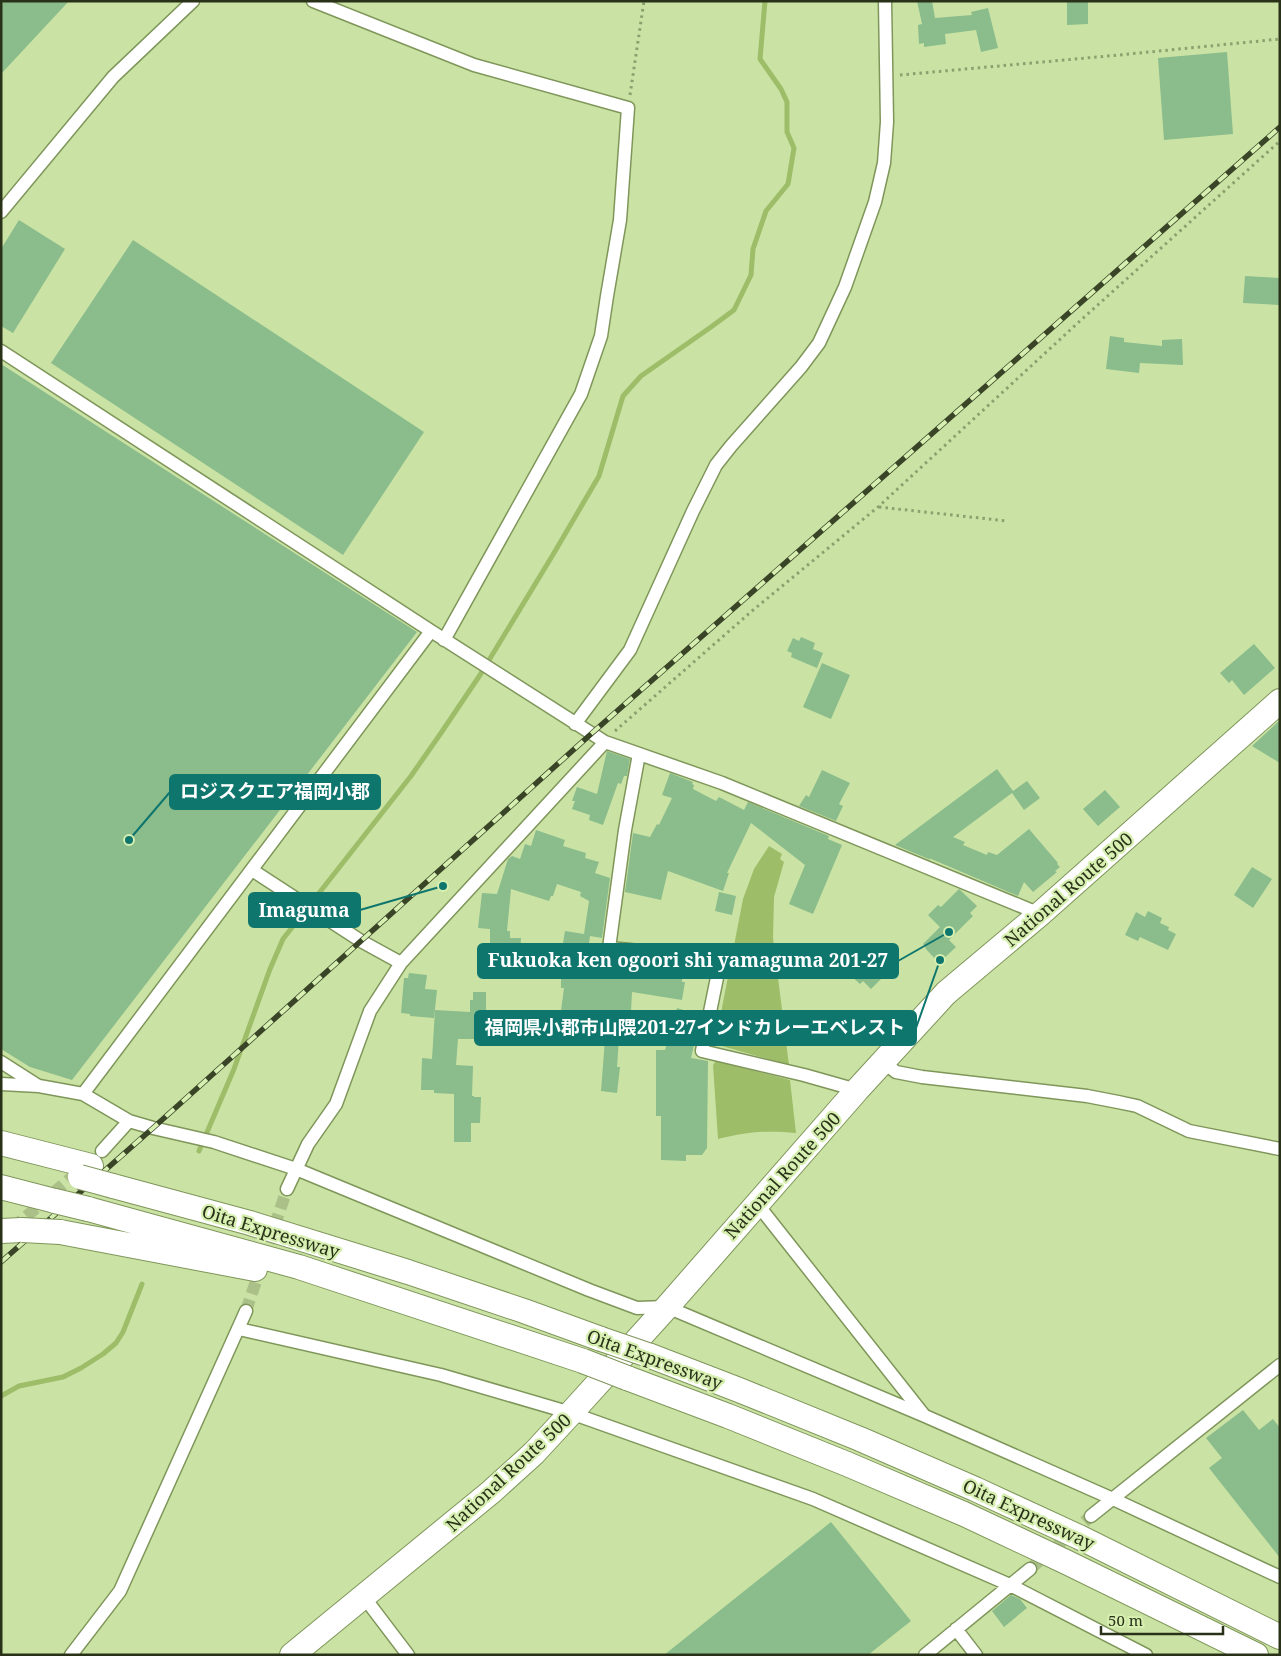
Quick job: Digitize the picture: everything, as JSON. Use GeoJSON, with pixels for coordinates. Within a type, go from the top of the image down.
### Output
{"type":"FeatureCollection","features":[{"type":"Feature","properties":{"kind":"highway","name":"National Route 500"},"geometry":{"type":"LineString","coordinates":[[292,1655],[491,1492],[534,1452],[667,1307],[731,1232],[758,1205],[946,993],[1040,914],[1280,702]]}},
{"type":"Feature","properties":{"kind":"highway"},"geometry":{"type":"LineString","coordinates":[[1,1144],[91,1165]]}},
{"type":"Feature","properties":{"kind":"highway","name":"Oita Expressway"},"geometry":{"type":"LineString","coordinates":[[1,1158],[91,1165],[118,1180],[524,1311],[648,1355],[860,1439],[975,1489],[1079,1537],[1280,1637]]}},
{"type":"Feature","properties":{"kind":"highway","name":"Oita Expressway"},"geometry":{"type":"LineString","coordinates":[[1,1187],[299,1267],[583,1361],[728,1416],[964,1514],[1256,1655]]}},
{"type":"Feature","properties":{"kind":"highway"},"geometry":{"type":"LineString","coordinates":[[12,1230],[60,1232],[275,1273],[514,1337]]}},
{"type":"Feature","properties":{"kind":"street"},"geometry":{"type":"LineString","coordinates":[[1,212],[113,77],[193,1]]}},
{"type":"Feature","properties":{"kind":"street"},"geometry":{"type":"LineString","coordinates":[[313,1],[474,65],[628,108],[620,220],[601,336],[581,394],[444,640]]}},
{"type":"Feature","properties":{"kind":"street"},"geometry":{"type":"LineString","coordinates":[[575,724],[630,650],[692,511],[716,465],[801,367],[819,343],[831,320],[845,287],[874,202],[884,163],[888,122],[885,1]]}},
{"type":"Feature","properties":{"kind":"street"},"geometry":{"type":"LineString","coordinates":[[1,351],[444,640],[605,742],[722,783],[1040,914]]}},
{"type":"Feature","properties":{"kind":"street"},"geometry":{"type":"LineString","coordinates":[[83,1094],[431,631]]}},
{"type":"Feature","properties":{"kind":"street"},"geometry":{"type":"LineString","coordinates":[[287,1189],[308,1144],[336,1104],[370,1011],[402,963],[605,742]]}},
{"type":"Feature","properties":{"kind":"street"},"geometry":{"type":"LineString","coordinates":[[639,754],[625,830],[609,948],[720,963],[702,1051],[858,1090]]}},
{"type":"Feature","properties":{"kind":"street"},"geometry":{"type":"LineString","coordinates":[[252,870],[360,941],[402,963]]}},
{"type":"Feature","properties":{"kind":"street"},"geometry":{"type":"LineString","coordinates":[[1,1062],[39,1086]]}},
{"type":"Feature","properties":{"kind":"street"},"geometry":{"type":"LineString","coordinates":[[883,1062],[896,1072],[922,1077],[1087,1096],[1137,1106],[1188,1131],[1280,1149]]}},
{"type":"Feature","properties":{"kind":"street"},"geometry":{"type":"LineString","coordinates":[[1,1084],[39,1086],[83,1094],[129,1121],[214,1142],[296,1169],[636,1308],[667,1307],[925,1416],[1113,1499],[1280,1577]]}},
{"type":"Feature","properties":{"kind":"street"},"geometry":{"type":"LineString","coordinates":[[91,1165],[129,1121]]}},
{"type":"Feature","properties":{"kind":"street"},"geometry":{"type":"LineString","coordinates":[[758,1205],[925,1416]]}},
{"type":"Feature","properties":{"kind":"street"},"geometry":{"type":"LineString","coordinates":[[71,1655],[120,1591],[246,1312]]}},
{"type":"Feature","properties":{"kind":"street"},"geometry":{"type":"LineString","coordinates":[[239,1329],[441,1375],[571,1413],[813,1499],[1010,1585],[1146,1655]]}},
{"type":"Feature","properties":{"kind":"street"},"geometry":{"type":"LineString","coordinates":[[1091,1516],[1280,1365]]}},
{"type":"Feature","properties":{"kind":"street"},"geometry":{"type":"LineString","coordinates":[[924,1655],[1030,1569]]}},
{"type":"Feature","properties":{"kind":"street"},"geometry":{"type":"LineString","coordinates":[[364,1597],[408,1655]]}},
{"type":"Feature","properties":{"kind":"street"},"geometry":{"type":"LineString","coordinates":[[956,1629],[976,1655]]}},
{"type":"Feature","properties":{"kind":"path"},"geometry":{"type":"LineString","coordinates":[[628,108],[644,1]]}},
{"type":"Feature","properties":{"kind":"path"},"geometry":{"type":"LineString","coordinates":[[886,76],[1119,56],[1280,39]]}},
{"type":"Feature","properties":{"kind":"path"},"geometry":{"type":"LineString","coordinates":[[605,742],[621,724],[752,611],[878,507],[1081,320],[1280,141]]}},
{"type":"Feature","properties":{"kind":"path"},"geometry":{"type":"LineString","coordinates":[[878,507],[1007,521]]}},
{"type":"Feature","properties":{"kind":"shaded area"},"geometry":{"type":"Polygon","coordinates":[[[769,846],[782,854],[780,859],[784,862],[774,897],[773,938],[789,1065],[715,1044],[743,899],[754,869],[769,846]]]}},
{"type":"Feature","properties":{"kind":"shaded area"},"geometry":{"type":"Polygon","coordinates":[[[716,1061],[790,1080],[796,1133],[757,1132],[718,1139],[713,1065],[716,1061]]]}},
{"type":"Feature","properties":{"kind":"building"},"geometry":{"type":"Polygon","coordinates":[[[1,1],[69,1],[1,74],[1,1]]]}},
{"type":"Feature","properties":{"kind":"building"},"geometry":{"type":"Polygon","coordinates":[[[917,1],[932,1],[935,18],[972,15],[971,12],[988,8],[998,48],[981,52],[976,30],[945,34],[946,44],[924,47],[924,43],[919,44],[918,25],[922,24],[917,1]]]}},
{"type":"Feature","properties":{"kind":"building"},"geometry":{"type":"Polygon","coordinates":[[[1067,1],[1088,1],[1088,24],[1067,25],[1067,1]]]}},
{"type":"Feature","properties":{"kind":"building"},"geometry":{"type":"Polygon","coordinates":[[[1227,52],[1233,134],[1164,140],[1158,58],[1227,52]]]}},
{"type":"Feature","properties":{"kind":"building"},"geometry":{"type":"Polygon","coordinates":[[[19,220],[65,249],[13,333],[1,326],[1,249],[19,220]]]}},
{"type":"Feature","properties":{"kind":"building"},"geometry":{"type":"Polygon","coordinates":[[[133,240],[424,432],[343,555],[51,363],[133,240]]]}},
{"type":"Feature","properties":{"kind":"building"},"geometry":{"type":"Polygon","coordinates":[[[1245,276],[1280,278],[1280,305],[1243,303],[1245,276]]]}},
{"type":"Feature","properties":{"kind":"building"},"geometry":{"type":"Polygon","coordinates":[[[1110,336],[1124,338],[1124,342],[1162,346],[1162,340],[1182,339],[1183,365],[1140,363],[1139,373],[1106,369],[1110,336]]]}},
{"type":"Feature","properties":{"kind":"building"},"geometry":{"type":"Polygon","coordinates":[[[1,364],[417,632],[72,1080],[30,1067],[1,1049],[1,364]]]}},
{"type":"Feature","properties":{"kind":"building"},"geometry":{"type":"Polygon","coordinates":[[[801,637],[815,643],[813,649],[823,653],[817,668],[791,657],[792,653],[787,651],[793,638],[799,641],[801,637]]]}},
{"type":"Feature","properties":{"kind":"building"},"geometry":{"type":"Polygon","coordinates":[[[1254,644],[1275,668],[1244,695],[1232,680],[1229,683],[1220,673],[1254,644]]]}},
{"type":"Feature","properties":{"kind":"building"},"geometry":{"type":"Polygon","coordinates":[[[822,663],[850,675],[831,719],[803,707],[822,663]]]}},
{"type":"Feature","properties":{"kind":"building"},"geometry":{"type":"Polygon","coordinates":[[[1280,720],[1280,763],[1252,746],[1280,720]]]}},
{"type":"Feature","properties":{"kind":"building"},"geometry":{"type":"Polygon","coordinates":[[[607,751],[630,759],[627,776],[624,776],[621,784],[618,783],[603,825],[589,820],[590,815],[572,809],[575,801],[572,801],[577,787],[597,794],[607,751]]]}},
{"type":"Feature","properties":{"kind":"building"},"geometry":{"type":"Polygon","coordinates":[[[997,769],[1013,791],[1027,781],[1040,798],[1024,810],[1012,793],[953,837],[965,842],[963,845],[987,855],[988,852],[997,855],[1029,829],[1060,867],[1055,871],[1057,872],[1033,892],[1024,882],[1018,896],[895,845],[997,769]]]}},
{"type":"Feature","properties":{"kind":"building"},"geometry":{"type":"Polygon","coordinates":[[[822,770],[850,783],[839,804],[843,806],[836,821],[799,806],[806,795],[809,797],[822,770]]]}},
{"type":"Feature","properties":{"kind":"building"},"geometry":{"type":"Polygon","coordinates":[[[670,773],[693,782],[693,789],[716,801],[719,797],[744,810],[748,802],[829,836],[828,839],[842,845],[813,914],[789,904],[805,865],[751,823],[727,873],[729,873],[723,891],[668,871],[661,900],[625,892],[633,833],[650,837],[657,824],[659,825],[672,798],[662,795],[670,773]]]}},
{"type":"Feature","properties":{"kind":"building"},"geometry":{"type":"Polygon","coordinates":[[[1105,790],[1120,807],[1098,826],[1083,809],[1105,790]]]}},
{"type":"Feature","properties":{"kind":"building"},"geometry":{"type":"Polygon","coordinates":[[[536,830],[565,840],[563,846],[586,853],[585,858],[599,862],[595,873],[610,878],[602,938],[590,936],[586,965],[627,966],[627,964],[656,968],[662,970],[661,976],[682,979],[682,982],[685,982],[682,1000],[632,992],[630,1030],[626,1030],[625,1039],[619,1038],[617,1067],[620,1067],[617,1093],[601,1091],[605,1039],[569,1035],[570,1027],[559,1026],[564,988],[561,988],[561,955],[565,931],[584,934],[589,901],[580,896],[581,892],[557,884],[549,901],[511,889],[507,931],[510,931],[510,938],[521,938],[520,956],[490,955],[490,929],[478,928],[482,893],[497,894],[508,859],[512,856],[520,859],[525,844],[531,846],[536,830]]]}},
{"type":"Feature","properties":{"kind":"building"},"geometry":{"type":"Polygon","coordinates":[[[1252,867],[1272,879],[1253,908],[1234,895],[1252,867]]]}},
{"type":"Feature","properties":{"kind":"building"},"geometry":{"type":"Polygon","coordinates":[[[959,889],[977,906],[970,913],[973,916],[949,940],[956,947],[939,963],[923,944],[940,927],[928,915],[938,905],[941,907],[959,889]]]}},
{"type":"Feature","properties":{"kind":"building"},"geometry":{"type":"Polygon","coordinates":[[[719,892],[736,896],[732,915],[715,911],[719,892]]]}},
{"type":"Feature","properties":{"kind":"building"},"geometry":{"type":"Polygon","coordinates":[[[1148,911],[1162,918],[1160,923],[1169,927],[1168,930],[1176,934],[1168,950],[1140,937],[1138,941],[1125,935],[1136,912],[1145,917],[1148,911]]]}},
{"type":"Feature","properties":{"kind":"building"},"geometry":{"type":"Polygon","coordinates":[[[860,948],[874,961],[877,958],[890,970],[871,989],[863,981],[860,984],[849,974],[852,972],[844,964],[860,948]]]}},
{"type":"Feature","properties":{"kind":"building"},"geometry":{"type":"Polygon","coordinates":[[[409,973],[427,975],[425,989],[437,990],[434,1018],[410,1016],[410,1014],[401,1013],[404,978],[408,978],[409,973]]]}},
{"type":"Feature","properties":{"kind":"building"},"geometry":{"type":"Polygon","coordinates":[[[473,992],[486,992],[486,1014],[503,1014],[503,1018],[505,1018],[505,1039],[458,1039],[456,1065],[473,1066],[472,1096],[481,1097],[480,1123],[471,1123],[471,1142],[454,1142],[454,1094],[434,1093],[434,1090],[421,1090],[422,1058],[432,1059],[435,1010],[470,1012],[470,1000],[473,1000],[473,992]]]}},
{"type":"Feature","properties":{"kind":"building"},"geometry":{"type":"Polygon","coordinates":[[[677,1008],[696,1014],[695,1017],[700,1019],[691,1058],[708,1061],[707,1148],[702,1155],[686,1155],[686,1161],[661,1160],[661,1116],[656,1116],[656,1050],[665,1050],[677,1008]]]}},
{"type":"Feature","properties":{"kind":"building"},"geometry":{"type":"Polygon","coordinates":[[[1243,1410],[1259,1430],[1273,1419],[1280,1428],[1280,1558],[1209,1468],[1222,1458],[1206,1438],[1243,1410]]]}},
{"type":"Feature","properties":{"kind":"building"},"geometry":{"type":"Polygon","coordinates":[[[831,1522],[911,1621],[868,1655],[664,1655],[831,1522]]]}},
{"type":"Feature","properties":{"kind":"building"},"geometry":{"type":"Polygon","coordinates":[[[1011,1595],[1020,1599],[1027,1608],[1004,1627],[992,1611],[1011,1595]]]}},
{"type":"Feature","properties":{"kind":"waterway"},"geometry":{"type":"LineString","coordinates":[[199,1151],[234,1069],[270,969],[283,939],[411,776],[480,675],[599,476],[623,396],[641,376],[734,310],[751,275],[753,249],[766,211],[788,184],[794,148],[787,132],[787,102],[781,89],[760,59],[765,1]]}},
{"type":"Feature","properties":{"kind":"waterway"},"geometry":{"type":"LineString","coordinates":[[1,1396],[19,1386],[63,1377],[103,1354],[116,1343],[123,1332],[142,1284]]}},
{"type":"Feature","properties":{"kind":"tunnel"},"geometry":{"type":"LineString","coordinates":[[13,1228],[81,1169]]}},
{"type":"Feature","properties":{"kind":"tunnel"},"geometry":{"type":"LineString","coordinates":[[246,1311],[287,1189]]}},
{"type":"Feature","properties":{"kind":"tunnel"},"geometry":{"type":"LineString","coordinates":[[1030,1569],[1091,1516]]}},
{"type":"Feature","properties":{"kind":"railway"},"geometry":{"type":"LineString","coordinates":[[1,1262],[153,1128],[591,734],[1280,127]]}},
{"type":"Feature","properties":{"kind":"place","name":"ロジスクエア福岡小郡"},"geometry":{"type":"Point","coordinates":[129,840]}},
{"type":"Feature","properties":{"kind":"place","name":"Imaguma"},"geometry":{"type":"Point","coordinates":[443,886]}},
{"type":"Feature","properties":{"kind":"place","name":"Fukuoka ken ogoori shi yamaguma 201-27"},"geometry":{"type":"Point","coordinates":[949,932]}},
{"type":"Feature","properties":{"kind":"place","name":"福岡県小郡市山隈201-27インドカレーエベレスト"},"geometry":{"type":"Point","coordinates":[940,960]}}]}
